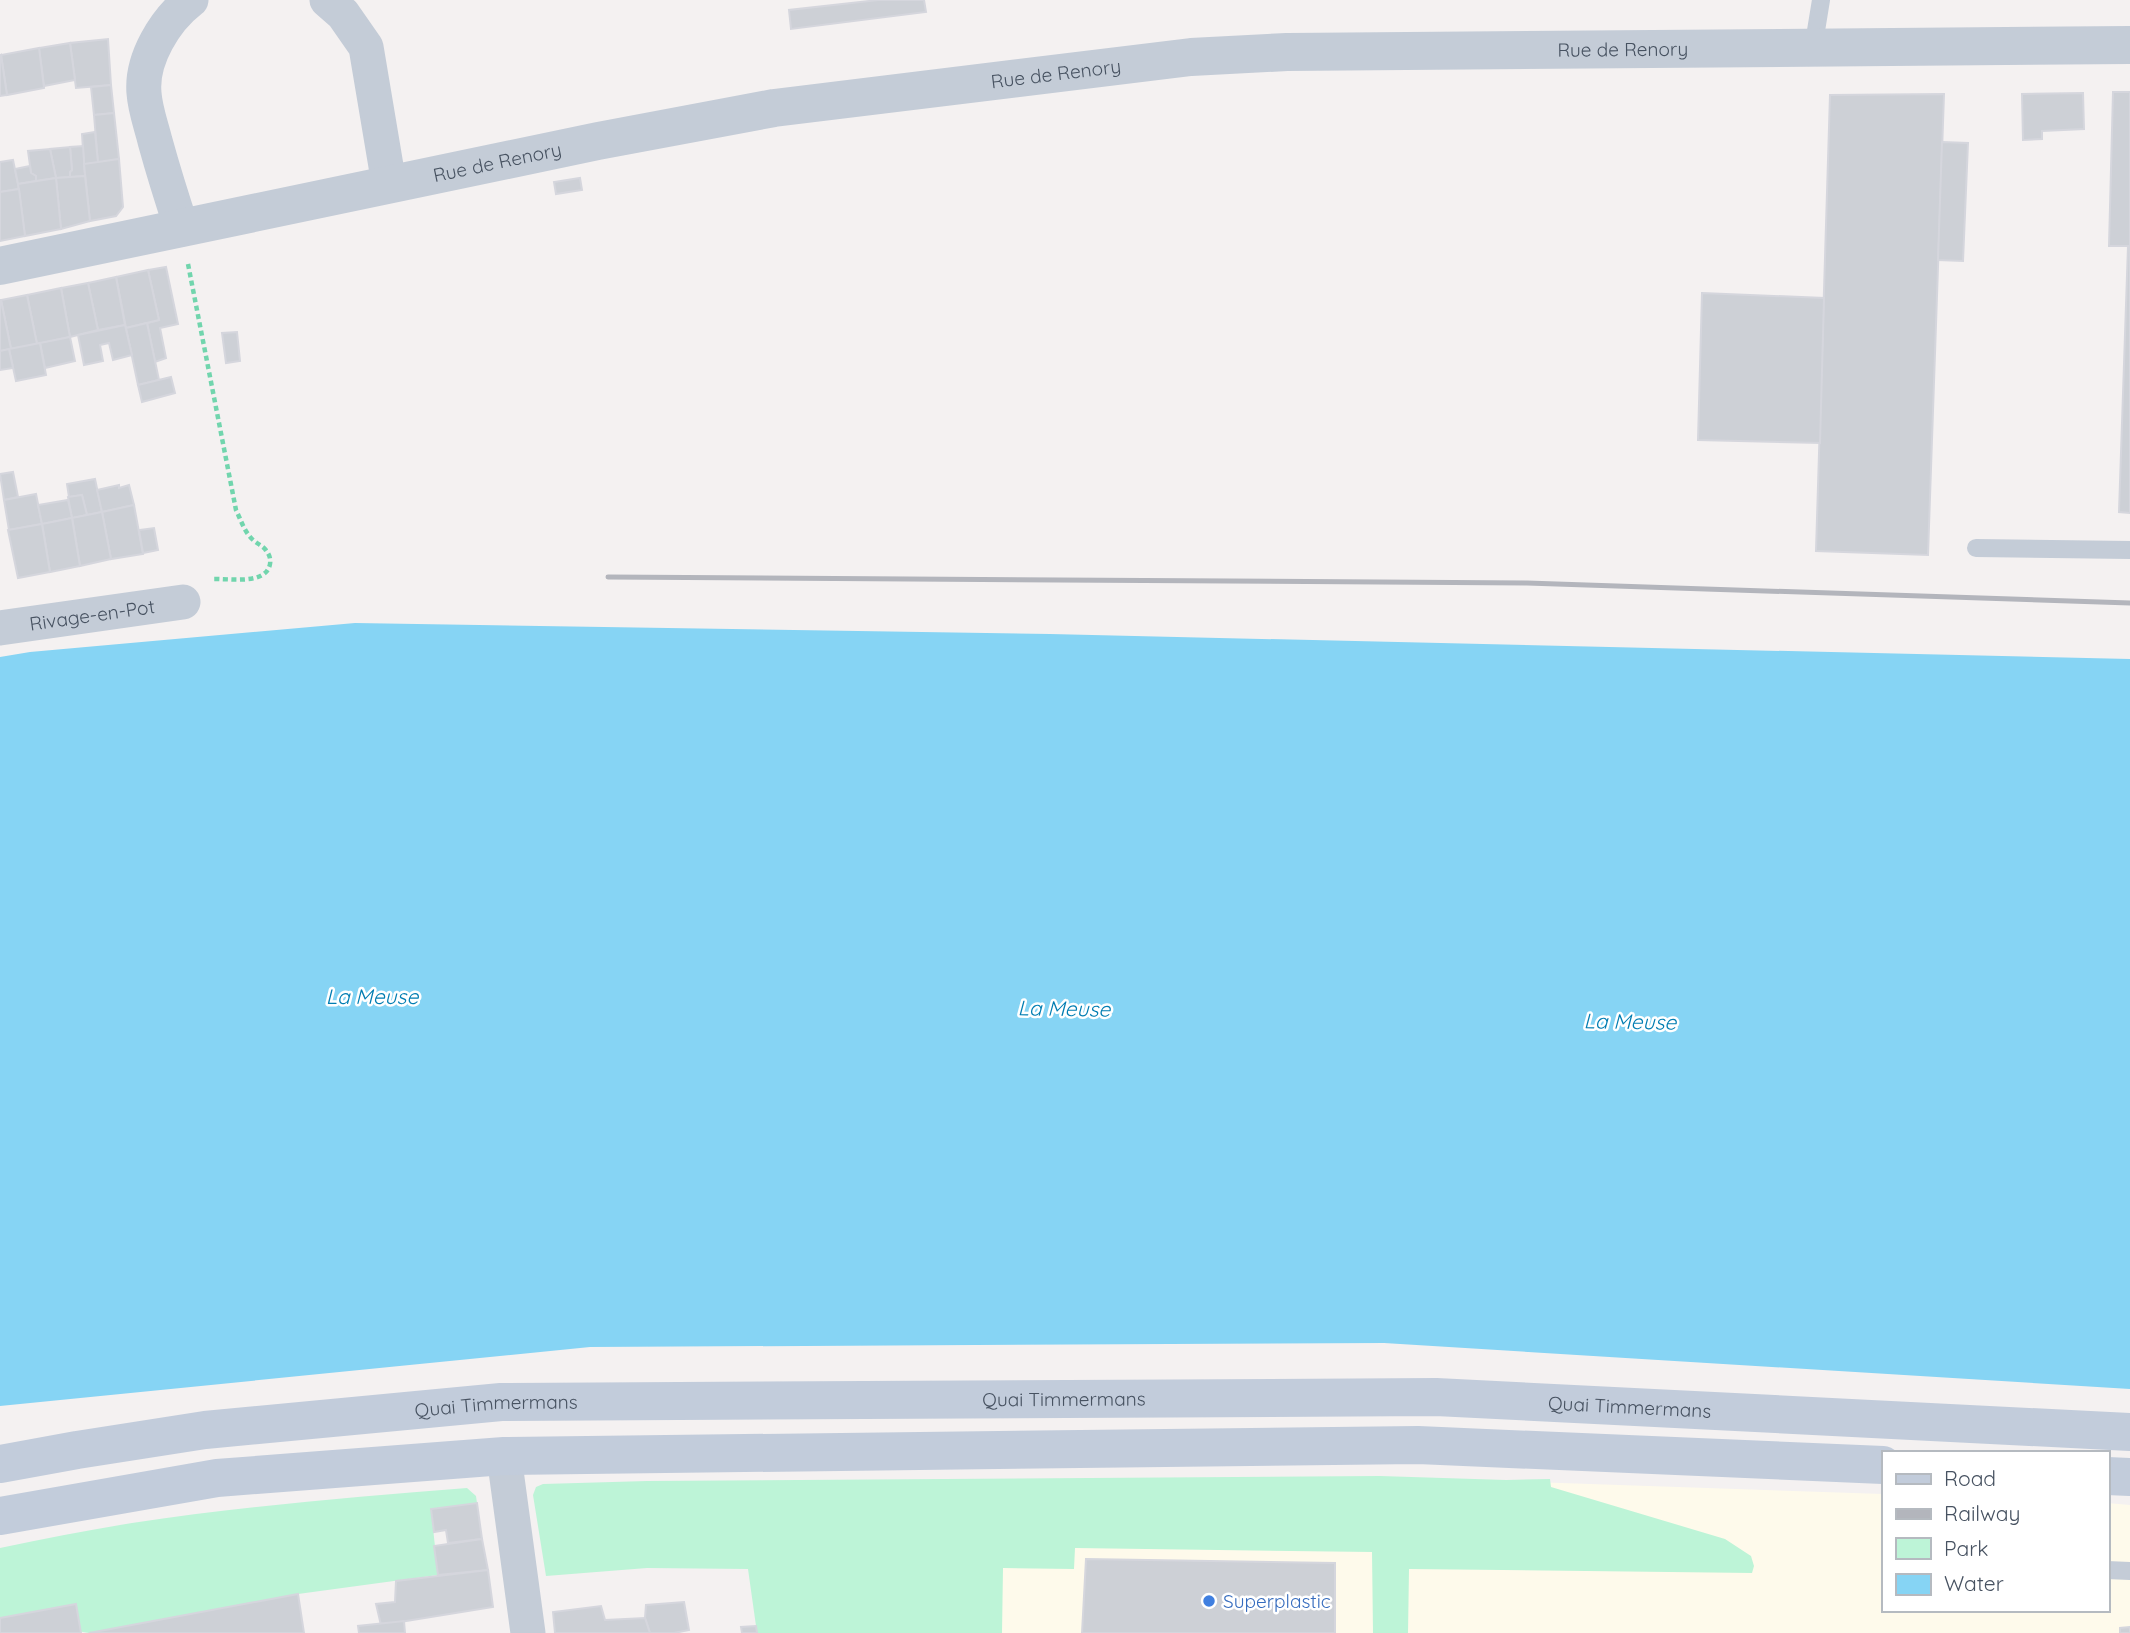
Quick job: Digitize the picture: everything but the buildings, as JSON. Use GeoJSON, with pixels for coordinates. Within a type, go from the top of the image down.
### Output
{"type":"FeatureCollection","features":[{"type":"Feature","properties":{"kind":"main road","name":"Quai Timmermans"},"geometry":{"type":"LineString","coordinates":[[0,1464],[205,1430],[501,1402],[1436,1397],[2130,1432]]}},
{"type":"Feature","properties":{"kind":"main road"},"geometry":{"type":"LineString","coordinates":[[0,1516],[218,1478],[504,1456],[1418,1445],[1882,1465]]}},
{"type":"Feature","properties":{"kind":"main road"},"geometry":{"type":"LineString","coordinates":[[2109,1476],[2130,1477]]}},
{"type":"Feature","properties":{"kind":"street"},"geometry":{"type":"LineString","coordinates":[[182,229],[160,161],[143,92],[149,57],[158,39],[183,6],[191,0]]}},
{"type":"Feature","properties":{"kind":"street"},"geometry":{"type":"LineString","coordinates":[[327,0],[343,14],[366,47],[389,184]]}},
{"type":"Feature","properties":{"kind":"street","name":"Rue de Renory"},"geometry":{"type":"LineString","coordinates":[[0,266],[598,141],[774,108],[1191,57],[1287,52],[2130,45]]}},
{"type":"Feature","properties":{"kind":"street","name":"Rivage-en-Pot"},"geometry":{"type":"LineString","coordinates":[[0,628],[183,602]]}},
{"type":"Feature","properties":{"kind":"street"},"geometry":{"type":"LineString","coordinates":[[504,1456],[528,1633]]}},
{"type":"Feature","properties":{"kind":"lane"},"geometry":{"type":"LineString","coordinates":[[1813,49],[1821,0]]}},
{"type":"Feature","properties":{"kind":"lane"},"geometry":{"type":"LineString","coordinates":[[1976,548],[2130,550]]}},
{"type":"Feature","properties":{"kind":"lane"},"geometry":{"type":"LineString","coordinates":[[2109,1570],[2130,1571]]}},
{"type":"Feature","properties":{"kind":"path"},"geometry":{"type":"LineString","coordinates":[[182,229],[236,510],[244,529],[270,557],[269,568],[264,576],[210,579],[183,602]]}},
{"type":"Feature","properties":{"kind":"shaded area"},"geometry":{"type":"Polygon","coordinates":[[[1384,1477],[1882,1494],[1882,1612],[2109,1612],[2109,1503],[2130,1505],[2130,1633],[1000,1633],[1003,1490],[1384,1477]]]}},
{"type":"Feature","properties":{"kind":"green space"},"geometry":{"type":"Polygon","coordinates":[[[1380,1476],[1550,1479],[1551,1487],[1725,1539],[1751,1556],[1754,1566],[1752,1573],[1409,1569],[1408,1633],[1373,1633],[1372,1552],[1075,1548],[1074,1569],[1003,1568],[1002,1633],[757,1633],[748,1569],[647,1568],[546,1576],[533,1495],[536,1487],[543,1484],[647,1481],[1380,1476]]]}},
{"type":"Feature","properties":{"kind":"green space"},"geometry":{"type":"Polygon","coordinates":[[[467,1488],[476,1496],[477,1503],[431,1509],[438,1575],[298,1594],[89,1633],[0,1618],[0,1548],[174,1517],[299,1502],[467,1488]]]}},
{"type":"Feature","properties":{"kind":"water","name":"La Meuse"},"geometry":{"type":"Polygon","coordinates":[[[355,623],[1050,634],[2130,659],[2130,1389],[1384,1343],[590,1347],[0,1406],[0,657],[30,652],[355,623]]]}},
{"type":"Feature","properties":{"kind":"railway"},"geometry":{"type":"LineString","coordinates":[[608,577],[1527,583],[2130,603]]}},
{"type":"Feature","properties":{"kind":"place","name":"Superplastic"},"geometry":{"type":"Point","coordinates":[1209,1601]}}]}
